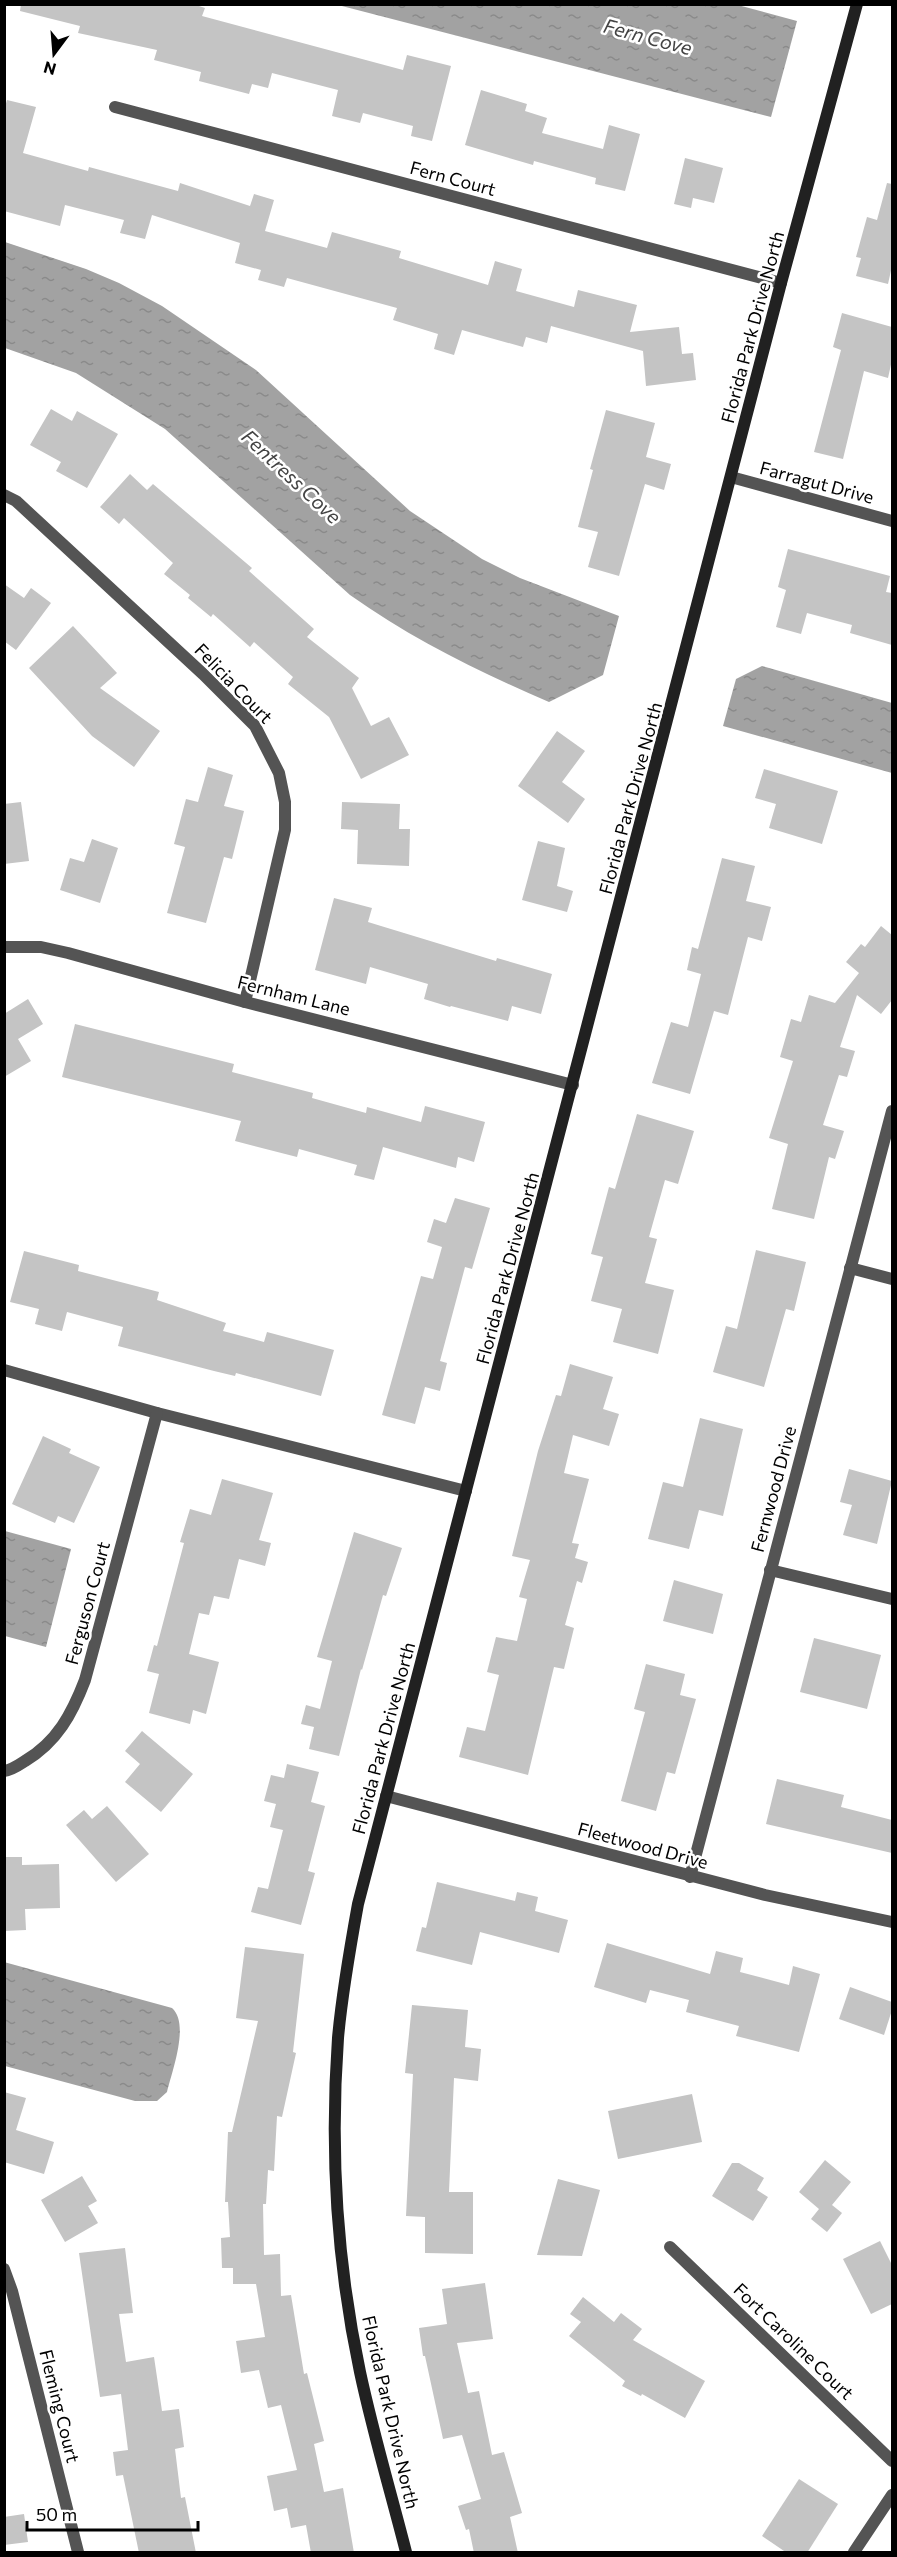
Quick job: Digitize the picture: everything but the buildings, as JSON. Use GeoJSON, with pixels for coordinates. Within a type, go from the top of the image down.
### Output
{"type":"FeatureCollection","features":[{"type":"Feature","properties":{"kind":"street","name":"Florida Park Drive North"},"geometry":{"type":"LineString","coordinates":[[406,2553],[360,2372],[349,2310],[338,2205],[336,2088],[339,2036],[358,1904],[781,284],[857,4]]}},
{"type":"Feature","properties":{"kind":"street","name":"Fern Court"},"geometry":{"type":"LineString","coordinates":[[115,107],[781,284]]}},
{"type":"Feature","properties":{"kind":"street","name":"Farragut Drive"},"geometry":{"type":"LineString","coordinates":[[731,477],[892,521]]}},
{"type":"Feature","properties":{"kind":"street","name":"Felicia Court"},"geometry":{"type":"LineString","coordinates":[[4,495],[16,501],[203,674],[255,726],[270,754],[279,773],[285,802],[285,830],[245,1002]]}},
{"type":"Feature","properties":{"kind":"street","name":"Fernham Lane"},"geometry":{"type":"LineString","coordinates":[[4,947],[41,947],[68,953],[245,1002],[573,1085]]}},
{"type":"Feature","properties":{"kind":"street","name":"Fernwood Drive"},"geometry":{"type":"LineString","coordinates":[[690,1877],[892,1111]]}},
{"type":"Feature","properties":{"kind":"street"},"geometry":{"type":"LineString","coordinates":[[850,1268],[892,1278]]}},
{"type":"Feature","properties":{"kind":"street"},"geometry":{"type":"LineString","coordinates":[[4,1370],[157,1413],[466,1491]]}},
{"type":"Feature","properties":{"kind":"street","name":"Ferguson Court"},"geometry":{"type":"LineString","coordinates":[[4,1772],[33,1756],[51,1742],[76,1704],[88,1669],[157,1413]]}},
{"type":"Feature","properties":{"kind":"street"},"geometry":{"type":"LineString","coordinates":[[770,1570],[892,1599]]}},
{"type":"Feature","properties":{"kind":"street","name":"Fleetwood Drive"},"geometry":{"type":"LineString","coordinates":[[386,1796],[690,1877],[892,1922]]}},
{"type":"Feature","properties":{"kind":"street","name":"Fort Caroline Court"},"geometry":{"type":"LineString","coordinates":[[670,2247],[892,2461]]}},
{"type":"Feature","properties":{"kind":"street","name":"Fleming Court"},"geometry":{"type":"LineString","coordinates":[[4,2269],[12,2291],[78,2553]]}},
{"type":"Feature","properties":{"kind":"street"},"geometry":{"type":"LineString","coordinates":[[854,2553],[892,2495]]}},
{"type":"Feature","properties":{"kind":"water","name":"Fern Cove"},"geometry":{"type":"Polygon","coordinates":[[[734,4],[797,21],[771,117],[338,5],[734,4]]]}},
{"type":"Feature","properties":{"kind":"water","name":"Fentress Cove"},"geometry":{"type":"Polygon","coordinates":[[[5,242],[86,269],[119,283],[162,306],[256,370],[410,511],[482,559],[520,578],[619,616],[603,675],[549,702],[472,667],[422,640],[350,595],[165,429],[76,373],[5,348],[5,242]]]}},
{"type":"Feature","properties":{"kind":"water"},"geometry":{"type":"Polygon","coordinates":[[[762,666],[892,703],[892,773],[723,726],[736,679],[762,666]]]}},
{"type":"Feature","properties":{"kind":"water"},"geometry":{"type":"Polygon","coordinates":[[[5,1531],[71,1549],[46,1647],[5,1636],[5,1531]]]}},
{"type":"Feature","properties":{"kind":"water"},"geometry":{"type":"Polygon","coordinates":[[[4,1962],[172,2008],[180,2025],[180,2036],[167,2092],[157,2101],[135,2101],[5,2066],[4,1962]]]}}]}
